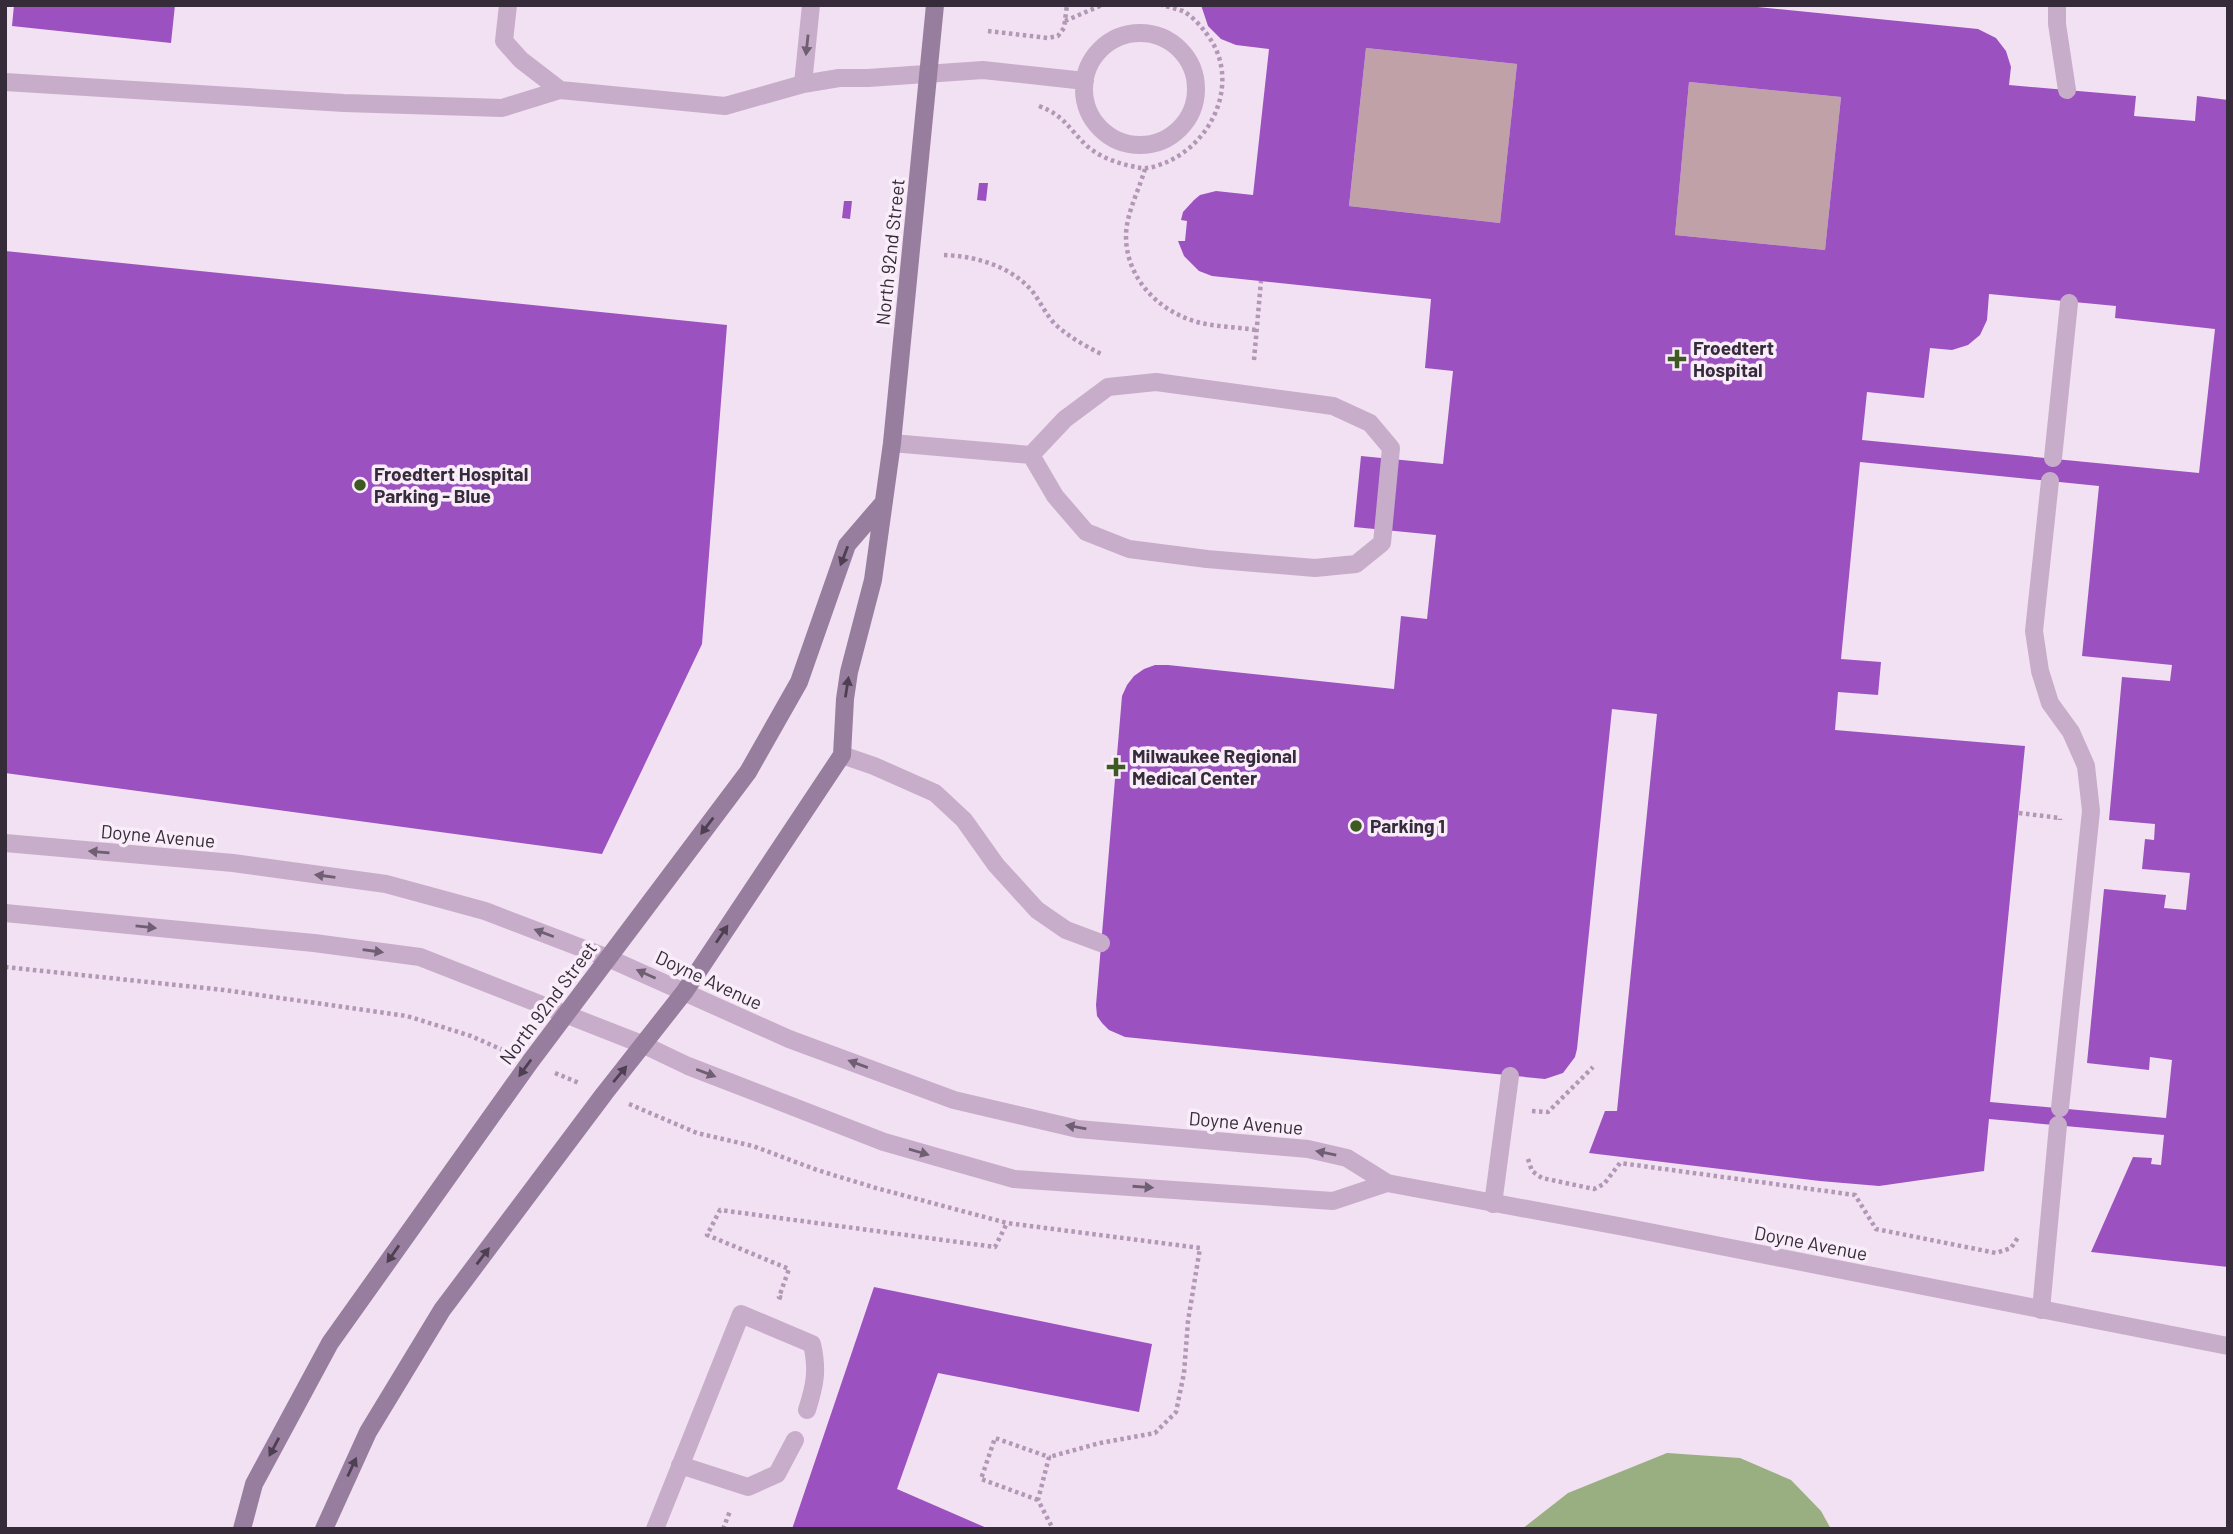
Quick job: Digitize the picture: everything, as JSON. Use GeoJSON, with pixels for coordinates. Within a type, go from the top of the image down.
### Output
{"type":"FeatureCollection","features":[{"type":"Feature","properties":{"kind":"street"},"geometry":{"type":"LineString","coordinates":[[508,5],[505,41],[521,60],[560,90]]}},
{"type":"Feature","properties":{"kind":"street"},"geometry":{"type":"LineString","coordinates":[[803,84],[811,5]]}},
{"type":"Feature","properties":{"kind":"street","name":"North 92nd Street"},"geometry":{"type":"LineString","coordinates":[[842,755],[849,672],[873,580],[892,443],[935,5]]}},
{"type":"Feature","properties":{"kind":"street"},"geometry":{"type":"LineString","coordinates":[[2057,5],[2057,24],[2067,90]]}},
{"type":"Feature","properties":{"kind":"street"},"geometry":{"type":"LineString","coordinates":[[1144,33],[1162,38],[1178,48],[1189,63],[1195,80],[1195,100],[1189,116],[1178,131],[1162,141],[1144,145],[1127,144],[1110,136],[1096,124],[1087,109],[1085,81],[1086,72],[1095,56],[1108,43],[1125,35],[1144,33]]}},
{"type":"Feature","properties":{"kind":"street"},"geometry":{"type":"LineString","coordinates":[[5,82],[344,103],[502,108],[560,90],[725,106],[803,84],[839,78],[984,70],[1085,81]]}},
{"type":"Feature","properties":{"kind":"street"},"geometry":{"type":"LineString","coordinates":[[2053,458],[2069,303]]}},
{"type":"Feature","properties":{"kind":"street"},"geometry":{"type":"LineString","coordinates":[[1156,382],[1333,406],[1370,423],[1391,448],[1382,543],[1356,564],[1315,568],[1129,549],[1086,532],[1055,496],[1031,456],[1066,419],[1108,387],[1156,382]]}},
{"type":"Feature","properties":{"kind":"street"},"geometry":{"type":"LineString","coordinates":[[892,443],[1031,456]]}},
{"type":"Feature","properties":{"kind":"street"},"geometry":{"type":"LineString","coordinates":[[2040,1310],[2091,811],[2086,766],[2071,732],[2050,704],[2040,671],[2034,631],[2050,481]]}},
{"type":"Feature","properties":{"kind":"street","name":"North 92nd Street"},"geometry":{"type":"LineString","coordinates":[[242,1529],[254,1484],[330,1343],[565,1014],[748,772],[799,682],[847,545],[884,502]]}},
{"type":"Feature","properties":{"kind":"street"},"geometry":{"type":"LineString","coordinates":[[324,1529],[368,1432],[442,1310],[685,991],[842,755],[935,793],[964,820],[996,865],[1037,910],[1066,930],[1101,943]]}},
{"type":"Feature","properties":{"kind":"street","name":"Doyne Avenue"},"geometry":{"type":"LineString","coordinates":[[5,843],[233,863],[386,884],[485,911],[608,958],[789,1039],[954,1100],[1078,1129],[1308,1149],[1347,1158],[1387,1183],[2228,1346]]}},
{"type":"Feature","properties":{"kind":"street","name":"Doyne Avenue"},"geometry":{"type":"LineString","coordinates":[[5,913],[314,943],[420,957],[884,1142],[1014,1179],[1334,1201],[1387,1183]]}},
{"type":"Feature","properties":{"kind":"street"},"geometry":{"type":"LineString","coordinates":[[1493,1204],[1510,1076]]}},
{"type":"Feature","properties":{"kind":"street"},"geometry":{"type":"LineString","coordinates":[[654,1529],[741,1314],[811,1344],[817,1364],[807,1410]]}},
{"type":"Feature","properties":{"kind":"street"},"geometry":{"type":"LineString","coordinates":[[680,1465],[748,1487],[777,1474],[795,1440]]}},
{"type":"Feature","properties":{"kind":"path"},"geometry":{"type":"LineString","coordinates":[[988,31],[1048,38],[1058,36],[1064,28],[1067,5]]}},
{"type":"Feature","properties":{"kind":"path"},"geometry":{"type":"LineString","coordinates":[[1065,22],[1102,5]]}},
{"type":"Feature","properties":{"kind":"path"},"geometry":{"type":"LineString","coordinates":[[1039,106],[1055,112],[1089,147],[1115,162],[1145,169],[1180,156],[1200,137],[1216,115],[1222,88],[1221,62],[1214,43],[1199,24],[1185,12],[1162,5]]}},
{"type":"Feature","properties":{"kind":"path"},"geometry":{"type":"LineString","coordinates":[[1185,12],[1186,5]]}},
{"type":"Feature","properties":{"kind":"path"},"geometry":{"type":"LineString","coordinates":[[1145,169],[1129,216],[1126,236],[1130,262],[1140,283],[1157,303],[1178,315],[1198,322],[1256,330]]}},
{"type":"Feature","properties":{"kind":"path"},"geometry":{"type":"LineString","coordinates":[[944,255],[967,256],[1009,273],[1032,291],[1053,322],[1077,342],[1104,355]]}},
{"type":"Feature","properties":{"kind":"path"},"geometry":{"type":"LineString","coordinates":[[1254,360],[1261,281]]}},
{"type":"Feature","properties":{"kind":"path"},"geometry":{"type":"LineString","coordinates":[[2019,813],[2060,818],[2059,832]]}},
{"type":"Feature","properties":{"kind":"path"},"geometry":{"type":"LineString","coordinates":[[5,968],[224,989],[407,1016],[471,1037],[697,1133],[753,1146],[876,1188],[1007,1223],[1200,1248],[1188,1321],[1184,1373],[1176,1412],[1155,1433],[1100,1443],[1049,1457],[995,1438],[981,1479],[1038,1500]]}},
{"type":"Feature","properties":{"kind":"path"},"geometry":{"type":"LineString","coordinates":[[1529,1121],[1530,1111],[1548,1112],[1593,1067]]}},
{"type":"Feature","properties":{"kind":"path"},"geometry":{"type":"LineString","coordinates":[[1527,1156],[1532,1171],[1542,1178],[1594,1188],[1604,1184],[1620,1163],[1855,1195],[1875,1228],[1996,1253],[2011,1248],[2021,1233]]}},
{"type":"Feature","properties":{"kind":"path"},"geometry":{"type":"LineString","coordinates":[[1049,1457],[1038,1500],[1052,1529]]}},
{"type":"Feature","properties":{"kind":"shaded area"},"geometry":{"type":"Polygon","coordinates":[[[1366,48],[1517,64],[1500,223],[1349,206],[1366,48]]]}},
{"type":"Feature","properties":{"kind":"shaded area"},"geometry":{"type":"Polygon","coordinates":[[[1689,82],[1841,97],[1825,250],[1675,235],[1689,82]]]}},
{"type":"Feature","properties":{"kind":"shaded area"},"geometry":{"type":"Polygon","coordinates":[[[1667,1453],[1740,1458],[1791,1480],[1821,1511],[1831,1529],[1522,1529],[1568,1493],[1667,1453]]]}},
{"type":"Feature","properties":{"kind":"building"},"geometry":{"type":"Polygon","coordinates":[[[14,5],[175,5],[171,43],[12,26],[14,5]]]}},
{"type":"Feature","properties":{"kind":"building"},"geometry":{"type":"Polygon","coordinates":[[[1201,5],[1737,5],[1978,29],[1996,38],[2006,51],[2011,67],[2009,85],[2136,96],[2134,116],[2195,121],[2197,96],[2228,100],[2228,1267],[2091,1252],[2133,1157],[2152,1158],[2151,1164],[2161,1165],[2164,1135],[1989,1119],[1984,1171],[1879,1186],[1589,1153],[1605,1111],[1617,1111],[1657,714],[1612,709],[1577,1049],[1575,1057],[1563,1073],[1545,1079],[1125,1037],[1109,1030],[1102,1023],[1097,1016],[1096,1005],[1122,696],[1127,685],[1144,669],[1155,665],[1168,665],[1394,689],[1401,616],[1427,619],[1436,535],[1354,527],[1361,456],[1443,464],[1453,371],[1425,368],[1431,299],[1212,276],[1199,271],[1184,256],[1178,241],[1185,241],[1187,221],[1181,220],[1183,212],[1194,200],[1200,195],[1216,191],[1253,195],[1269,49],[1236,45],[1221,39],[1208,26],[1201,5]],[[1366,48],[1349,206],[1500,223],[1517,64],[1366,48]],[[1689,82],[1675,235],[1825,250],[1841,97],[1689,82]],[[1989,294],[1987,320],[1980,335],[1968,345],[1952,350],[1930,348],[1924,398],[1867,392],[1862,440],[2199,473],[2215,329],[2115,318],[2116,306],[1989,294]],[[1860,462],[1841,659],[1881,662],[1878,695],[1838,692],[1835,730],[2025,746],[1990,1102],[2166,1118],[2172,1060],[2150,1057],[2149,1070],[2087,1063],[2104,889],[2166,895],[2164,908],[2186,910],[2190,873],[2142,869],[2145,839],[2154,840],[2155,824],[2109,820],[2122,677],[2170,681],[2172,665],[2082,656],[2099,486],[1860,462]]]}},
{"type":"Feature","properties":{"kind":"building"},"geometry":{"type":"Polygon","coordinates":[[[979,183],[988,183],[986,201],[977,200],[979,183]]]}},
{"type":"Feature","properties":{"kind":"building"},"geometry":{"type":"Polygon","coordinates":[[[844,201],[852,201],[850,219],[842,218],[844,201]]]}},
{"type":"Feature","properties":{"kind":"building","name":"Froedtert Hospital Parking - Blue"},"geometry":{"type":"Polygon","coordinates":[[[5,251],[727,325],[702,644],[602,854],[5,773],[5,251]]]}},
{"type":"Feature","properties":{"kind":"building"},"geometry":{"type":"Polygon","coordinates":[[[874,1287],[1152,1344],[1139,1412],[938,1373],[897,1489],[989,1529],[792,1529],[874,1287]]]}},
{"type":"Feature","properties":{"kind":"place","name":"Froedtert Hospital"},"geometry":{"type":"Point","coordinates":[1677,359]}},
{"type":"Feature","properties":{"kind":"place","name":"Froedtert Hospital Parking - Blue"},"geometry":{"type":"Point","coordinates":[360,485]}},
{"type":"Feature","properties":{"kind":"place","name":"Milwaukee Regional Medical Center"},"geometry":{"type":"Point","coordinates":[1116,767]}},
{"type":"Feature","properties":{"kind":"place","name":"Parking 1"},"geometry":{"type":"Point","coordinates":[1356,826]}}]}
